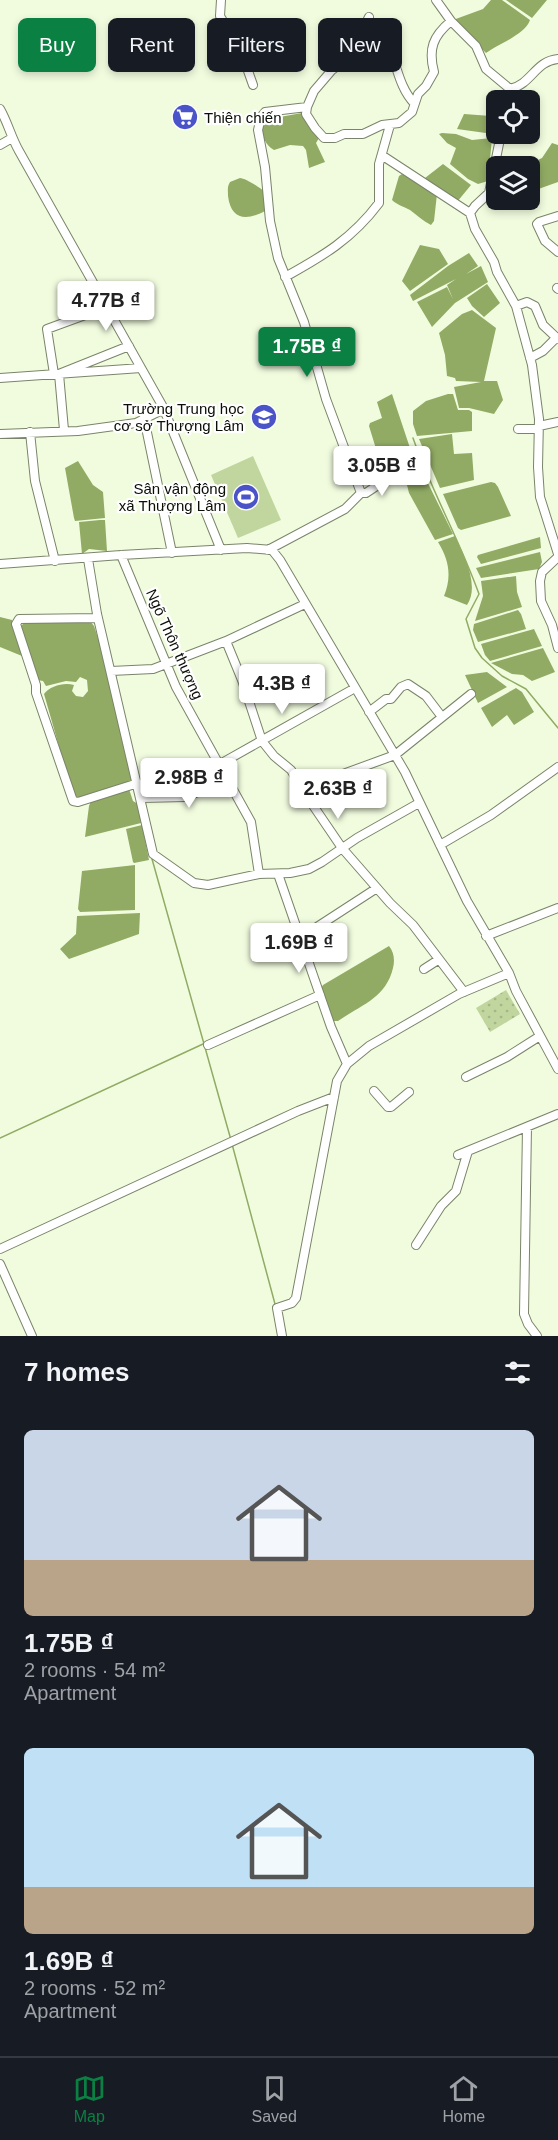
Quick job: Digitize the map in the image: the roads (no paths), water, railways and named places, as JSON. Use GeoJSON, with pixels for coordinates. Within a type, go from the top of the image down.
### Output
{"type":"FeatureCollection","features":[{"type":"Feature","properties":{"kind":"street"},"geometry":{"type":"LineString","coordinates":[[221,0],[219,3],[220,16],[241,51],[253,85]]}},
{"type":"Feature","properties":{"kind":"street"},"geometry":{"type":"LineString","coordinates":[[436,0],[451,21],[476,46],[486,69],[510,89],[524,84],[544,62],[558,59]]}},
{"type":"Feature","properties":{"kind":"street"},"geometry":{"type":"LineString","coordinates":[[330,72],[314,91],[306,114],[324,138],[335,138],[344,134],[363,134],[382,124],[399,123],[412,112],[414,103],[434,72],[430,58],[432,43],[440,30],[451,21]]}},
{"type":"Feature","properties":{"kind":"street"},"geometry":{"type":"LineString","coordinates":[[398,72],[407,96],[414,103]]}},
{"type":"Feature","properties":{"kind":"street"},"geometry":{"type":"LineString","coordinates":[[307,107],[262,114],[259,124],[270,220],[278,258],[304,322],[326,399],[361,494]]}},
{"type":"Feature","properties":{"kind":"street"},"geometry":{"type":"LineString","coordinates":[[0,109],[8,123],[12,138],[164,409],[221,550]]}},
{"type":"Feature","properties":{"kind":"street"},"geometry":{"type":"LineString","coordinates":[[285,277],[325,255],[351,235],[379,203],[379,164],[390,125]]}},
{"type":"Feature","properties":{"kind":"street"},"geometry":{"type":"LineString","coordinates":[[0,145],[12,138]]}},
{"type":"Feature","properties":{"kind":"street"},"geometry":{"type":"LineString","coordinates":[[470,213],[489,193],[499,144]]}},
{"type":"Feature","properties":{"kind":"street"},"geometry":{"type":"LineString","coordinates":[[383,156],[470,213],[475,229],[516,306],[530,358],[539,427],[540,497],[558,555],[542,572],[540,581],[541,601],[555,626],[558,648]]}},
{"type":"Feature","properties":{"kind":"street"},"geometry":{"type":"LineString","coordinates":[[558,216],[537,224],[545,241],[558,252]]}},
{"type":"Feature","properties":{"kind":"street"},"geometry":{"type":"LineString","coordinates":[[516,306],[527,302],[535,306],[543,325],[557,338],[543,351],[530,358]]}},
{"type":"Feature","properties":{"kind":"street"},"geometry":{"type":"LineString","coordinates":[[64,430],[56,374],[46,329],[107,308]]}},
{"type":"Feature","properties":{"kind":"street"},"geometry":{"type":"LineString","coordinates":[[56,374],[129,346]]}},
{"type":"Feature","properties":{"kind":"street"},"geometry":{"type":"LineString","coordinates":[[0,378],[141,368]]}},
{"type":"Feature","properties":{"kind":"street"},"geometry":{"type":"LineString","coordinates":[[0,434],[78,431],[136,423],[164,409]]}},
{"type":"Feature","properties":{"kind":"street"},"geometry":{"type":"LineString","coordinates":[[144,418],[172,553]]}},
{"type":"Feature","properties":{"kind":"street"},"geometry":{"type":"LineString","coordinates":[[518,429],[558,422]]}},
{"type":"Feature","properties":{"kind":"street"},"geometry":{"type":"LineString","coordinates":[[30,432],[34,481],[55,561]]}},
{"type":"Feature","properties":{"kind":"street"},"geometry":{"type":"LineString","coordinates":[[268,550],[345,509],[361,494],[384,481],[402,477]]}},
{"type":"Feature","properties":{"kind":"street"},"geometry":{"type":"LineString","coordinates":[[0,564],[248,548],[272,550],[395,755],[486,936],[509,973],[516,991],[558,1069]]}},
{"type":"Feature","properties":{"kind":"street","name":"Ngõ Thôn thượng"},"geometry":{"type":"LineString","coordinates":[[121,555],[176,687],[251,822],[259,874]]}},
{"type":"Feature","properties":{"kind":"street"},"geometry":{"type":"LineString","coordinates":[[88,559],[98,618],[153,854],[194,883],[207,885],[259,874],[278,874],[309,869],[420,803]]}},
{"type":"Feature","properties":{"kind":"street"},"geometry":{"type":"LineString","coordinates":[[111,671],[153,669],[225,641],[305,604]]}},
{"type":"Feature","properties":{"kind":"street"},"geometry":{"type":"LineString","coordinates":[[98,618],[19,619],[16,624],[36,686],[36,693],[73,801],[78,802],[138,783]]}},
{"type":"Feature","properties":{"kind":"street"},"geometry":{"type":"LineString","coordinates":[[225,641],[242,680],[262,741],[274,756],[291,770],[342,848],[413,925],[464,992]]}},
{"type":"Feature","properties":{"kind":"street"},"geometry":{"type":"LineString","coordinates":[[369,712],[386,699],[391,699],[401,687],[408,684],[426,696],[442,717]]}},
{"type":"Feature","properties":{"kind":"street"},"geometry":{"type":"LineString","coordinates":[[220,764],[355,688]]}},
{"type":"Feature","properties":{"kind":"street"},"geometry":{"type":"LineString","coordinates":[[302,789],[395,755],[471,694]]}},
{"type":"Feature","properties":{"kind":"street"},"geometry":{"type":"LineString","coordinates":[[440,845],[491,815],[558,767]]}},
{"type":"Feature","properties":{"kind":"street"},"geometry":{"type":"LineString","coordinates":[[141,798],[184,797],[227,780]]}},
{"type":"Feature","properties":{"kind":"street"},"geometry":{"type":"LineString","coordinates":[[278,874],[320,995],[347,1064]]}},
{"type":"Feature","properties":{"kind":"street"},"geometry":{"type":"LineString","coordinates":[[300,938],[377,888]]}},
{"type":"Feature","properties":{"kind":"street"},"geometry":{"type":"LineString","coordinates":[[486,936],[558,908]]}},
{"type":"Feature","properties":{"kind":"street"},"geometry":{"type":"LineString","coordinates":[[424,969],[438,960]]}},
{"type":"Feature","properties":{"kind":"street"},"geometry":{"type":"LineString","coordinates":[[282,1336],[277,1308],[292,1303],[296,1298],[337,1081],[347,1064],[369,1046],[464,992],[509,973]]}},
{"type":"Feature","properties":{"kind":"street"},"geometry":{"type":"LineString","coordinates":[[208,1045],[320,995]]}},
{"type":"Feature","properties":{"kind":"street"},"geometry":{"type":"LineString","coordinates":[[466,1077],[507,1057],[540,1036]]}},
{"type":"Feature","properties":{"kind":"street"},"geometry":{"type":"LineString","coordinates":[[374,1091],[388,1107],[409,1092]]}},
{"type":"Feature","properties":{"kind":"street"},"geometry":{"type":"LineString","coordinates":[[0,1250],[298,1111],[334,1097]]}},
{"type":"Feature","properties":{"kind":"street"},"geometry":{"type":"LineString","coordinates":[[458,1155],[558,1114]]}},
{"type":"Feature","properties":{"kind":"street"},"geometry":{"type":"LineString","coordinates":[[527,1127],[524,1314],[537,1336]]}},
{"type":"Feature","properties":{"kind":"street"},"geometry":{"type":"LineString","coordinates":[[416,1245],[441,1206],[456,1191],[468,1151]]}},
{"type":"Feature","properties":{"kind":"street"},"geometry":{"type":"LineString","coordinates":[[0,1264],[32,1336]]}},
{"type":"Feature","properties":{"kind":"waterway"},"geometry":{"type":"LineString","coordinates":[[413,438],[479,594],[466,619],[475,648],[482,658],[502,676],[526,689],[558,728]]}},
{"type":"Feature","properties":{"kind":"waterway"},"geometry":{"type":"LineString","coordinates":[[152,859],[231,1140]]}},
{"type":"Feature","properties":{"kind":"waterway"},"geometry":{"type":"LineString","coordinates":[[0,1138],[203,1044]]}},
{"type":"Feature","properties":{"kind":"waterway"},"geometry":{"type":"LineString","coordinates":[[232,1144],[275,1304]]}},
{"type":"Feature","properties":{"kind":"place","name":"Thiện chiến"},"geometry":{"type":"Point","coordinates":[185,117]}},
{"type":"Feature","properties":{"kind":"place","name":"Trường Trung học cơ sở Thượng Lâm"},"geometry":{"type":"Point","coordinates":[264,417]}},
{"type":"Feature","properties":{"kind":"place","name":"Sân vận động xã Thượng Lâm"},"geometry":{"type":"Point","coordinates":[246,497]}}]}
